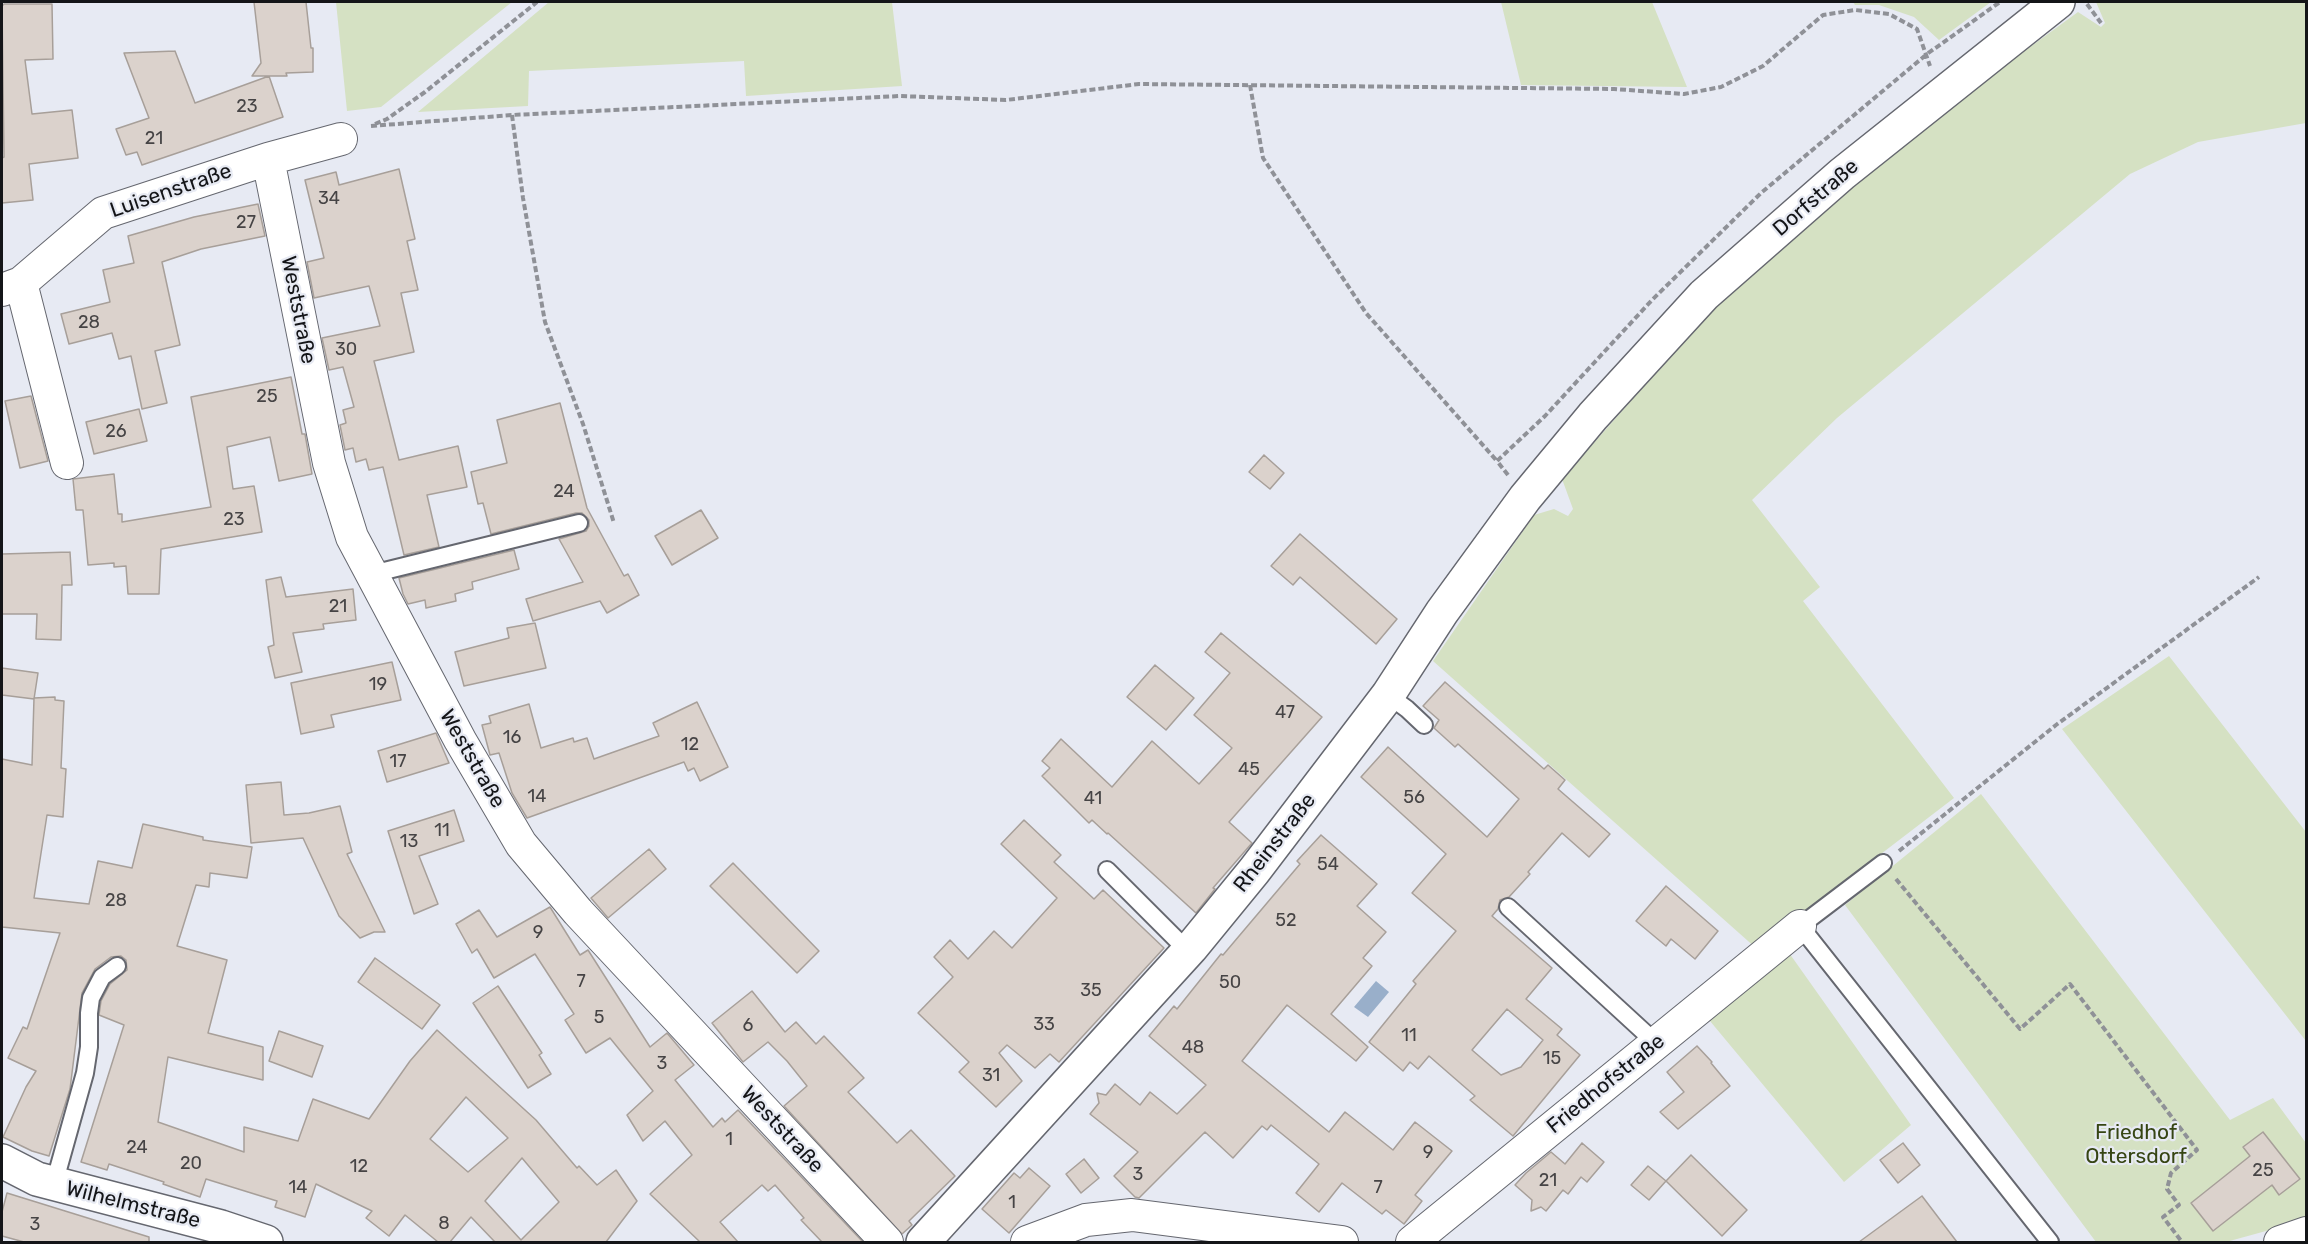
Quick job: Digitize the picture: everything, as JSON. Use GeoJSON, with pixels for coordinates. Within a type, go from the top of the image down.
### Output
{"type":"FeatureCollection","features":[{"type":"Feature","properties":{"kind":"main road","name":"Dorfstraße"},"geometry":{"type":"LineString","coordinates":[[1593,416],[1704,295],[1842,174],[2058,2]]}},
{"type":"Feature","properties":{"kind":"main road","name":"Rheinstraße"},"geometry":{"type":"LineString","coordinates":[[933,1240],[1191,948],[1281,837],[1388,695],[1442,612],[1525,498],[1593,416]]}},
{"type":"Feature","properties":{"kind":"main road","name":"Wilhelmstraße"},"geometry":{"type":"LineString","coordinates":[[2,1161],[37,1179],[221,1227],[266,1242]]}},
{"type":"Feature","properties":{"kind":"street","name":"Luisenstraße"},"geometry":{"type":"LineString","coordinates":[[67,463],[11,286],[103,213],[268,159],[341,139]]}},
{"type":"Feature","properties":{"kind":"street","name":"Weststraße"},"geometry":{"type":"LineString","coordinates":[[268,159],[329,463],[352,537],[460,740],[521,844],[578,912],[887,1242]]}},
{"type":"Feature","properties":{"kind":"street","name":"Friedhofstraße"},"geometry":{"type":"LineString","coordinates":[[1412,1242],[1800,926]]}},
{"type":"Feature","properties":{"kind":"street"},"geometry":{"type":"LineString","coordinates":[[1027,1242],[1086,1220],[1132,1215],[1311,1240],[1342,1242]]}},
{"type":"Feature","properties":{"kind":"street"},"geometry":{"type":"LineString","coordinates":[[2280,1242],[2307,1233]]}},
{"type":"Feature","properties":{"kind":"lane"},"geometry":{"type":"LineString","coordinates":[[372,574],[579,523]]}},
{"type":"Feature","properties":{"kind":"lane"},"geometry":{"type":"LineString","coordinates":[[1388,695],[1424,725]]}},
{"type":"Feature","properties":{"kind":"lane"},"geometry":{"type":"LineString","coordinates":[[1883,863],[1800,926],[2050,1242]]}},
{"type":"Feature","properties":{"kind":"lane"},"geometry":{"type":"LineString","coordinates":[[1107,870],[1178,940],[1191,948]]}},
{"type":"Feature","properties":{"kind":"lane"},"geometry":{"type":"LineString","coordinates":[[1508,907],[1656,1043]]}},
{"type":"Feature","properties":{"kind":"lane"},"geometry":{"type":"LineString","coordinates":[[54,1184],[85,1074],[89,1047],[91,998],[102,977],[117,966]]}},
{"type":"Feature","properties":{"kind":"path"},"geometry":{"type":"LineString","coordinates":[[341,139],[387,119],[425,92],[537,2]]}},
{"type":"Feature","properties":{"kind":"path"},"geometry":{"type":"LineString","coordinates":[[2085,2],[2101,23]]}},
{"type":"Feature","properties":{"kind":"path"},"geometry":{"type":"LineString","coordinates":[[371,126],[512,115],[900,96],[1006,100],[1139,84],[1614,89],[1684,94],[1721,87],[1763,66],[1823,15],[1855,10],[1890,14],[1917,29],[1927,54],[1938,97]]}},
{"type":"Feature","properties":{"kind":"path"},"geometry":{"type":"LineString","coordinates":[[1250,85],[1263,158],[1366,313],[1461,424],[1497,461]]}},
{"type":"Feature","properties":{"kind":"path"},"geometry":{"type":"LineString","coordinates":[[512,115],[523,198],[545,322],[583,424],[614,523]]}},
{"type":"Feature","properties":{"kind":"path"},"geometry":{"type":"LineString","coordinates":[[2182,1242],[2163,1217],[2179,1205],[2167,1189],[2170,1173],[2197,1150],[2070,984],[2020,1029],[1883,863],[2056,725],[2259,577]]}},
{"type":"Feature","properties":{"kind":"green space"},"geometry":{"type":"Polygon","coordinates":[[[336,2],[512,2],[381,107],[347,111],[336,2]]]}},
{"type":"Feature","properties":{"kind":"green space"},"geometry":{"type":"Polygon","coordinates":[[[549,2],[892,2],[902,86],[746,96],[744,61],[529,71],[528,106],[418,112],[549,2]]]}},
{"type":"Feature","properties":{"kind":"green space"},"geometry":{"type":"Polygon","coordinates":[[[1501,2],[1652,2],[1687,87],[1521,85],[1501,2]]]}},
{"type":"Feature","properties":{"kind":"green space"},"geometry":{"type":"Polygon","coordinates":[[[1853,2],[1991,2],[1939,40],[1914,17],[1879,5],[1855,5],[1853,2]]]}},
{"type":"Feature","properties":{"kind":"green space"},"geometry":{"type":"Polygon","coordinates":[[[2096,2],[2306,2],[2306,123],[2198,142],[2130,174],[1837,418],[1752,500],[1820,587],[1803,601],[1954,798],[1757,949],[1433,661],[1534,515],[1554,509],[1568,516],[1573,509],[1562,479],[1704,318],[1816,217],[1956,101],[2078,12],[2101,27],[2105,23],[2096,2]]]}},
{"type":"Feature","properties":{"kind":"green space"},"geometry":{"type":"Polygon","coordinates":[[[2169,656],[2306,832],[2306,1041],[2062,729],[2169,656]]]}},
{"type":"Feature","properties":{"kind":"green space","name":"Friedhof Ottersdorf"},"geometry":{"type":"Polygon","coordinates":[[[1981,794],[2230,1120],[2273,1098],[2306,1143],[2306,1220],[2226,1242],[2096,1242],[1845,905],[1981,794]]]}},
{"type":"Feature","properties":{"kind":"green space"},"geometry":{"type":"Polygon","coordinates":[[[1787,950],[1911,1125],[1844,1182],[1705,1015],[1787,950]]]}},
{"type":"Feature","properties":{"kind":"water"},"geometry":{"type":"Polygon","coordinates":[[[1376,981],[1389,992],[1368,1017],[1354,1007],[1376,981]]]}},
{"type":"Feature","properties":{"kind":"building"},"geometry":{"type":"Polygon","coordinates":[[[254,2],[306,2],[311,48],[313,48],[313,72],[286,73],[287,76],[252,76],[261,63],[254,2]]]}},
{"type":"Feature","properties":{"kind":"building"},"geometry":{"type":"Polygon","coordinates":[[[4,4],[52,4],[53,59],[25,60],[32,114],[72,110],[78,158],[29,164],[33,200],[2,203],[2,158],[4,157],[2,6],[4,4]]]}},
{"type":"Feature","properties":{"kind":"building"},"geometry":{"type":"Polygon","coordinates":[[[175,51],[195,103],[269,76],[283,117],[142,165],[137,152],[126,155],[116,129],[149,118],[124,53],[175,51]]]}},
{"type":"Feature","properties":{"kind":"building"},"geometry":{"type":"Polygon","coordinates":[[[399,169],[415,239],[407,241],[418,290],[401,293],[414,352],[374,361],[399,460],[458,446],[467,487],[427,495],[439,547],[404,555],[383,467],[369,470],[366,459],[356,462],[353,448],[345,450],[340,425],[346,423],[343,410],[354,407],[343,367],[329,370],[322,338],[380,326],[369,286],[314,298],[307,262],[324,258],[305,180],[336,172],[339,185],[399,169]]]}},
{"type":"Feature","properties":{"kind":"building"},"geometry":{"type":"Polygon","coordinates":[[[258,204],[265,236],[201,249],[162,262],[180,345],[155,351],[167,403],[142,409],[131,356],[119,359],[112,333],[69,344],[61,314],[110,302],[103,270],[134,263],[128,236],[194,217],[258,204]]]}},
{"type":"Feature","properties":{"kind":"building"},"geometry":{"type":"Polygon","coordinates":[[[291,377],[312,474],[279,481],[270,437],[227,447],[233,489],[254,486],[262,532],[161,549],[159,594],[128,594],[126,566],[114,567],[114,563],[88,565],[83,510],[76,510],[73,479],[114,474],[118,514],[122,514],[122,522],[211,507],[191,397],[291,377]]]}},
{"type":"Feature","properties":{"kind":"building"},"geometry":{"type":"Polygon","coordinates":[[[31,396],[48,461],[20,468],[5,401],[31,396]]]}},
{"type":"Feature","properties":{"kind":"building"},"geometry":{"type":"Polygon","coordinates":[[[560,403],[587,508],[624,576],[628,574],[639,595],[607,613],[600,601],[533,621],[526,599],[583,582],[559,539],[586,531],[589,520],[582,513],[576,513],[491,534],[483,503],[478,504],[471,472],[507,463],[497,420],[560,403]]]}},
{"type":"Feature","properties":{"kind":"building"},"geometry":{"type":"Polygon","coordinates":[[[139,409],[147,441],[94,454],[86,422],[139,409]]]}},
{"type":"Feature","properties":{"kind":"building"},"geometry":{"type":"Polygon","coordinates":[[[1264,455],[1284,473],[1270,489],[1249,472],[1264,455]]]}},
{"type":"Feature","properties":{"kind":"building"},"geometry":{"type":"Polygon","coordinates":[[[701,510],[718,538],[672,565],[655,536],[701,510]]]}},
{"type":"Feature","properties":{"kind":"building"},"geometry":{"type":"Polygon","coordinates":[[[1300,534],[1397,619],[1376,644],[1300,577],[1293,585],[1271,566],[1300,534]]]}},
{"type":"Feature","properties":{"kind":"building"},"geometry":{"type":"Polygon","coordinates":[[[514,550],[519,569],[472,582],[473,589],[455,594],[456,601],[426,608],[425,600],[408,604],[403,594],[399,578],[514,550]]]}},
{"type":"Feature","properties":{"kind":"building"},"geometry":{"type":"Polygon","coordinates":[[[70,552],[72,585],[62,585],[61,640],[36,639],[37,614],[2,614],[2,554],[70,552]]]}},
{"type":"Feature","properties":{"kind":"building"},"geometry":{"type":"Polygon","coordinates":[[[281,577],[286,597],[353,589],[356,620],[323,624],[324,629],[293,633],[302,672],[275,678],[268,647],[274,645],[266,580],[281,577]]]}},
{"type":"Feature","properties":{"kind":"building"},"geometry":{"type":"Polygon","coordinates":[[[535,623],[546,668],[464,686],[455,652],[509,638],[507,628],[535,623]]]}},
{"type":"Feature","properties":{"kind":"building"},"geometry":{"type":"Polygon","coordinates":[[[1221,633],[1322,717],[1229,822],[1252,843],[1213,888],[1215,889],[1196,913],[1108,833],[1092,820],[1089,823],[1042,776],[1050,768],[1042,761],[1061,739],[1112,787],[1152,741],[1199,784],[1232,748],[1194,715],[1230,673],[1205,652],[1221,633]]]}},
{"type":"Feature","properties":{"kind":"building"},"geometry":{"type":"Polygon","coordinates":[[[392,662],[401,700],[331,715],[334,727],[301,734],[291,683],[392,662]]]}},
{"type":"Feature","properties":{"kind":"building"},"geometry":{"type":"Polygon","coordinates":[[[1155,665],[1194,698],[1166,730],[1127,697],[1155,665]]]}},
{"type":"Feature","properties":{"kind":"building"},"geometry":{"type":"Polygon","coordinates":[[[2,668],[38,673],[34,699],[2,695],[2,668]]]}},
{"type":"Feature","properties":{"kind":"building"},"geometry":{"type":"Polygon","coordinates":[[[1445,682],[1544,769],[1548,765],[1565,780],[1558,789],[1610,834],[1589,857],[1562,833],[1509,897],[1500,900],[1498,909],[1492,916],[1552,968],[1526,999],[1562,1029],[1557,1035],[1580,1055],[1513,1136],[1470,1100],[1475,1096],[1429,1056],[1418,1069],[1410,1062],[1403,1071],[1369,1042],[1416,984],[1413,981],[1456,931],[1412,893],[1446,854],[1361,777],[1388,747],[1487,837],[1519,799],[1458,744],[1455,747],[1434,728],[1439,720],[1423,706],[1445,682]],[[1507,1009],[1472,1050],[1501,1075],[1521,1067],[1543,1040],[1507,1009]]]}},
{"type":"Feature","properties":{"kind":"building"},"geometry":{"type":"Polygon","coordinates":[[[55,697],[55,700],[64,701],[61,768],[66,769],[63,817],[47,815],[34,898],[89,904],[98,861],[132,868],[143,824],[203,837],[203,840],[252,847],[247,878],[210,873],[209,887],[196,885],[177,946],[227,960],[208,1033],[263,1047],[263,1080],[168,1057],[158,1122],[244,1152],[244,1127],[298,1141],[313,1099],[369,1119],[410,1061],[437,1030],[536,1120],[577,1168],[579,1166],[597,1185],[616,1170],[637,1201],[606,1242],[495,1242],[471,1217],[450,1242],[438,1242],[405,1215],[389,1236],[366,1218],[372,1211],[316,1184],[305,1217],[275,1207],[277,1201],[206,1179],[200,1197],[163,1184],[164,1182],[109,1164],[107,1170],[81,1162],[124,1025],[99,1015],[101,1001],[110,984],[127,970],[126,960],[121,956],[111,957],[95,969],[82,993],[70,1089],[49,1156],[32,1151],[3,1137],[36,1071],[8,1058],[23,1027],[27,1029],[60,933],[2,927],[2,759],[32,765],[34,698],[55,697]],[[466,1097],[430,1139],[468,1172],[508,1138],[466,1097]],[[522,1158],[485,1201],[521,1240],[559,1202],[522,1158]]]}},
{"type":"Feature","properties":{"kind":"building"},"geometry":{"type":"Polygon","coordinates":[[[697,702],[728,767],[700,781],[694,768],[688,771],[684,762],[527,818],[512,793],[499,753],[490,755],[482,725],[491,723],[489,716],[529,704],[541,748],[573,738],[574,742],[587,738],[594,759],[659,736],[653,723],[697,702]]]}},
{"type":"Feature","properties":{"kind":"building"},"geometry":{"type":"Polygon","coordinates":[[[436,733],[449,763],[387,782],[378,751],[436,733]]]}},
{"type":"Feature","properties":{"kind":"building"},"geometry":{"type":"Polygon","coordinates":[[[281,782],[284,815],[309,813],[340,806],[352,852],[347,854],[385,932],[374,932],[360,938],[339,916],[303,838],[251,843],[246,785],[281,782]]]}},
{"type":"Feature","properties":{"kind":"building"},"geometry":{"type":"Polygon","coordinates":[[[454,810],[464,841],[419,856],[438,904],[414,914],[388,831],[454,810]]]}},
{"type":"Feature","properties":{"kind":"building"},"geometry":{"type":"Polygon","coordinates":[[[1024,820],[1061,855],[1054,862],[1094,899],[1103,890],[1164,948],[1059,1062],[1050,1054],[1035,1068],[1007,1045],[999,1053],[1022,1081],[996,1107],[959,1072],[969,1062],[918,1013],[953,977],[934,957],[950,940],[968,959],[994,931],[1012,948],[1057,898],[1001,844],[1024,820]]]}},
{"type":"Feature","properties":{"kind":"building"},"geometry":{"type":"Polygon","coordinates":[[[1321,835],[1377,884],[1357,906],[1386,932],[1363,958],[1372,966],[1331,1014],[1368,1047],[1356,1061],[1287,1005],[1242,1061],[1329,1132],[1345,1112],[1393,1150],[1415,1122],[1452,1151],[1415,1195],[1422,1201],[1404,1224],[1386,1210],[1382,1214],[1342,1183],[1319,1212],[1296,1193],[1319,1164],[1271,1125],[1267,1130],[1262,1126],[1233,1158],[1205,1132],[1139,1198],[1135,1197],[1114,1176],[1138,1152],[1090,1114],[1099,1103],[1097,1093],[1106,1095],[1115,1084],[1140,1105],[1150,1092],[1177,1114],[1206,1085],[1149,1036],[1174,1006],[1177,1009],[1221,954],[1223,955],[1300,864],[1297,861],[1321,835]]]}},
{"type":"Feature","properties":{"kind":"building"},"geometry":{"type":"Polygon","coordinates":[[[649,849],[666,869],[608,918],[591,898],[649,849]]]}},
{"type":"Feature","properties":{"kind":"building"},"geometry":{"type":"Polygon","coordinates":[[[733,863],[819,951],[797,973],[710,886],[733,863]]]}},
{"type":"Feature","properties":{"kind":"building"},"geometry":{"type":"Polygon","coordinates":[[[1666,886],[1718,931],[1695,959],[1671,939],[1666,946],[1636,921],[1666,886]]]}},
{"type":"Feature","properties":{"kind":"building"},"geometry":{"type":"Polygon","coordinates":[[[550,907],[580,955],[588,950],[650,1047],[667,1033],[694,1065],[675,1080],[713,1127],[722,1118],[725,1122],[738,1110],[863,1242],[822,1242],[801,1220],[804,1218],[775,1185],[768,1191],[762,1185],[720,1222],[738,1242],[700,1242],[650,1194],[692,1155],[665,1121],[643,1141],[627,1115],[653,1091],[610,1038],[586,1053],[565,1020],[574,1014],[535,954],[494,978],[477,949],[472,953],[456,924],[479,910],[497,937],[550,907]]]}},
{"type":"Feature","properties":{"kind":"building"},"geometry":{"type":"Polygon","coordinates":[[[375,958],[440,1005],[422,1029],[358,982],[375,958]]]}},
{"type":"Feature","properties":{"kind":"building"},"geometry":{"type":"Polygon","coordinates":[[[498,986],[542,1053],[539,1055],[551,1074],[528,1088],[473,1003],[498,986]]]}},
{"type":"Feature","properties":{"kind":"building"},"geometry":{"type":"Polygon","coordinates":[[[752,991],[785,1032],[796,1022],[816,1044],[824,1036],[864,1078],[848,1092],[897,1143],[911,1130],[955,1176],[909,1221],[912,1225],[902,1234],[784,1106],[807,1086],[787,1061],[768,1042],[743,1062],[712,1023],[752,991]]]}},
{"type":"Feature","properties":{"kind":"building"},"geometry":{"type":"Polygon","coordinates":[[[279,1031],[323,1046],[312,1077],[269,1061],[279,1031]]]}},
{"type":"Feature","properties":{"kind":"building"},"geometry":{"type":"Polygon","coordinates":[[[1697,1046],[1730,1086],[1678,1129],[1660,1112],[1684,1092],[1667,1072],[1697,1046]]]}},
{"type":"Feature","properties":{"kind":"building"},"geometry":{"type":"Polygon","coordinates":[[[2263,1132],[2300,1179],[2279,1195],[2272,1185],[2213,1231],[2191,1203],[2250,1156],[2243,1147],[2263,1132]]]}},
{"type":"Feature","properties":{"kind":"building"},"geometry":{"type":"Polygon","coordinates":[[[1582,1143],[1604,1162],[1587,1182],[1581,1177],[1568,1194],[1563,1190],[1546,1211],[1541,1207],[1531,1211],[1532,1200],[1515,1185],[1551,1152],[1565,1164],[1582,1143]]]}},
{"type":"Feature","properties":{"kind":"building"},"geometry":{"type":"Polygon","coordinates":[[[1903,1143],[1920,1165],[1898,1183],[1880,1160],[1903,1143]]]}},
{"type":"Feature","properties":{"kind":"building"},"geometry":{"type":"Polygon","coordinates":[[[1691,1155],[1747,1210],[1722,1236],[1666,1181],[1691,1155]]]}},
{"type":"Feature","properties":{"kind":"building"},"geometry":{"type":"Polygon","coordinates":[[[1084,1159],[1099,1178],[1081,1193],[1066,1174],[1084,1159]]]}},
{"type":"Feature","properties":{"kind":"building"},"geometry":{"type":"Polygon","coordinates":[[[1648,1166],[1666,1181],[1649,1200],[1631,1185],[1648,1166]]]}},
{"type":"Feature","properties":{"kind":"building"},"geometry":{"type":"Polygon","coordinates":[[[1029,1168],[1050,1186],[1009,1233],[982,1209],[1014,1173],[1020,1178],[1029,1168]]]}},
{"type":"Feature","properties":{"kind":"building"},"geometry":{"type":"Polygon","coordinates":[[[7,1193],[149,1237],[149,1242],[24,1242],[2,1236],[2,1212],[7,1193]]]}},
{"type":"Feature","properties":{"kind":"building"},"geometry":{"type":"Polygon","coordinates":[[[1922,1196],[1957,1242],[1859,1242],[1922,1196]]]}}]}
